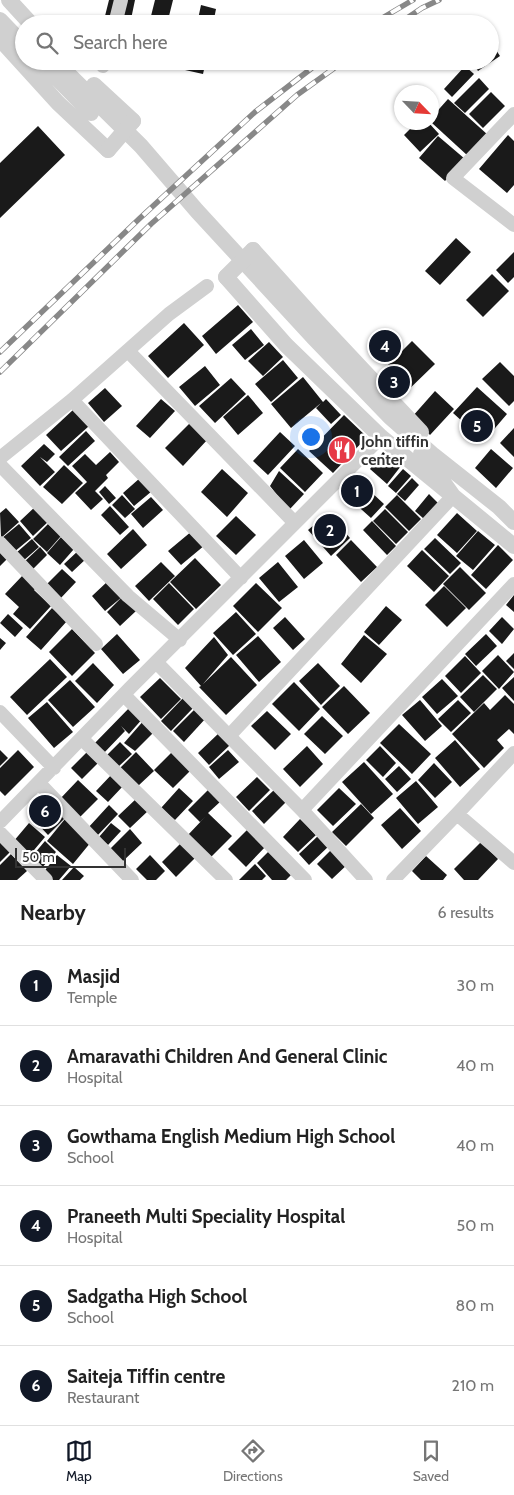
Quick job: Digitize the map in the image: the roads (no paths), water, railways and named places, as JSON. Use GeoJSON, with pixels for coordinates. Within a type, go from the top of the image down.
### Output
{"type":"FeatureCollection","features":[{"type":"Feature","properties":{"kind":"street"},"geometry":{"type":"LineString","coordinates":[[9,0],[23,15]]}},
{"type":"Feature","properties":{"kind":"street"},"geometry":{"type":"LineString","coordinates":[[117,15],[121,0]]}},
{"type":"Feature","properties":{"kind":"street"},"geometry":{"type":"LineString","coordinates":[[0,6],[15,21]]}},
{"type":"Feature","properties":{"kind":"street"},"geometry":{"type":"LineString","coordinates":[[0,20],[15,36]]}},
{"type":"Feature","properties":{"kind":"street"},"geometry":{"type":"LineString","coordinates":[[0,38],[15,55]]}},
{"type":"Feature","properties":{"kind":"street"},"geometry":{"type":"LineString","coordinates":[[29,70],[58,103],[108,150],[133,121],[78,70]]}},
{"type":"Feature","properties":{"kind":"street"},"geometry":{"type":"LineString","coordinates":[[49,70],[129,149],[211,240],[362,398],[428,461],[453,496]]}},
{"type":"Feature","properties":{"kind":"street"},"geometry":{"type":"LineString","coordinates":[[64,70],[141,146],[197,211],[390,417],[432,454],[499,507],[514,522]]}},
{"type":"Feature","properties":{"kind":"street"},"geometry":{"type":"LineString","coordinates":[[514,114],[453,178],[514,225]]}},
{"type":"Feature","properties":{"kind":"street"},"geometry":{"type":"LineString","coordinates":[[468,481],[317,321],[253,250],[226,277],[286,345],[381,437],[514,546]]}},
{"type":"Feature","properties":{"kind":"street"},"geometry":{"type":"LineString","coordinates":[[0,458],[72,400],[169,314],[207,286]]}},
{"type":"Feature","properties":{"kind":"street"},"geometry":{"type":"LineString","coordinates":[[128,351],[296,523]]}},
{"type":"Feature","properties":{"kind":"street"},"geometry":{"type":"LineString","coordinates":[[72,400],[241,578]]}},
{"type":"Feature","properties":{"kind":"street"},"geometry":{"type":"LineString","coordinates":[[0,822],[381,437]]}},
{"type":"Feature","properties":{"kind":"street"},"geometry":{"type":"LineString","coordinates":[[0,465],[128,596],[180,640]]}},
{"type":"Feature","properties":{"kind":"street"},"geometry":{"type":"LineString","coordinates":[[229,736],[453,496]]}},
{"type":"Feature","properties":{"kind":"street"},"geometry":{"type":"LineString","coordinates":[[0,543],[96,644]]}},
{"type":"Feature","properties":{"kind":"street"},"geometry":{"type":"LineString","coordinates":[[302,810],[514,584]]}},
{"type":"Feature","properties":{"kind":"street"},"geometry":{"type":"LineString","coordinates":[[157,663],[302,810],[366,880]]}},
{"type":"Feature","properties":{"kind":"street"},"geometry":{"type":"LineString","coordinates":[[124,695],[305,880]]}},
{"type":"Feature","properties":{"kind":"street"},"geometry":{"type":"LineString","coordinates":[[0,712],[54,768]]}},
{"type":"Feature","properties":{"kind":"street"},"geometry":{"type":"LineString","coordinates":[[82,739],[226,880]]}},
{"type":"Feature","properties":{"kind":"street"},"geometry":{"type":"LineString","coordinates":[[393,880],[514,752]]}},
{"type":"Feature","properties":{"kind":"street"},"geometry":{"type":"LineString","coordinates":[[39,783],[132,880]]}},
{"type":"Feature","properties":{"kind":"street"},"geometry":{"type":"LineString","coordinates":[[457,814],[514,863]]}},
{"type":"Feature","properties":{"kind":"street"},"geometry":{"type":"LineString","coordinates":[[0,833],[46,880]]}},
{"type":"Feature","properties":{"kind":"railway"},"geometry":{"type":"LineString","coordinates":[[387,15],[413,0]]}},
{"type":"Feature","properties":{"kind":"railway"},"geometry":{"type":"LineString","coordinates":[[412,15],[439,0]]}},
{"type":"Feature","properties":{"kind":"railway"},"geometry":{"type":"LineString","coordinates":[[0,352],[139,219],[255,112],[309,70]]}},
{"type":"Feature","properties":{"kind":"railway"},"geometry":{"type":"LineString","coordinates":[[0,372],[151,224],[297,95],[332,70]]}},
{"type":"Feature","properties":{"kind":"place","name":"Praneeth Multi Speciality Hospital"},"geometry":{"type":"Point","coordinates":[385,346]}},
{"type":"Feature","properties":{"kind":"place","name":"Gowthama English Medium High School"},"geometry":{"type":"Point","coordinates":[394,382]}},
{"type":"Feature","properties":{"kind":"place","name":"Sadgatha High School"},"geometry":{"type":"Point","coordinates":[477,426]}},
{"type":"Feature","properties":{"kind":"place","name":"John tiffin center"},"geometry":{"type":"Point","coordinates":[342,450]}},
{"type":"Feature","properties":{"kind":"place","name":"Masjid"},"geometry":{"type":"Point","coordinates":[357,491]}},
{"type":"Feature","properties":{"kind":"place","name":"Amaravathi Children And General Clinic"},"geometry":{"type":"Point","coordinates":[330,530]}},
{"type":"Feature","properties":{"kind":"place","name":"Saiteja Tiffin centre"},"geometry":{"type":"Point","coordinates":[45,811]}}]}
